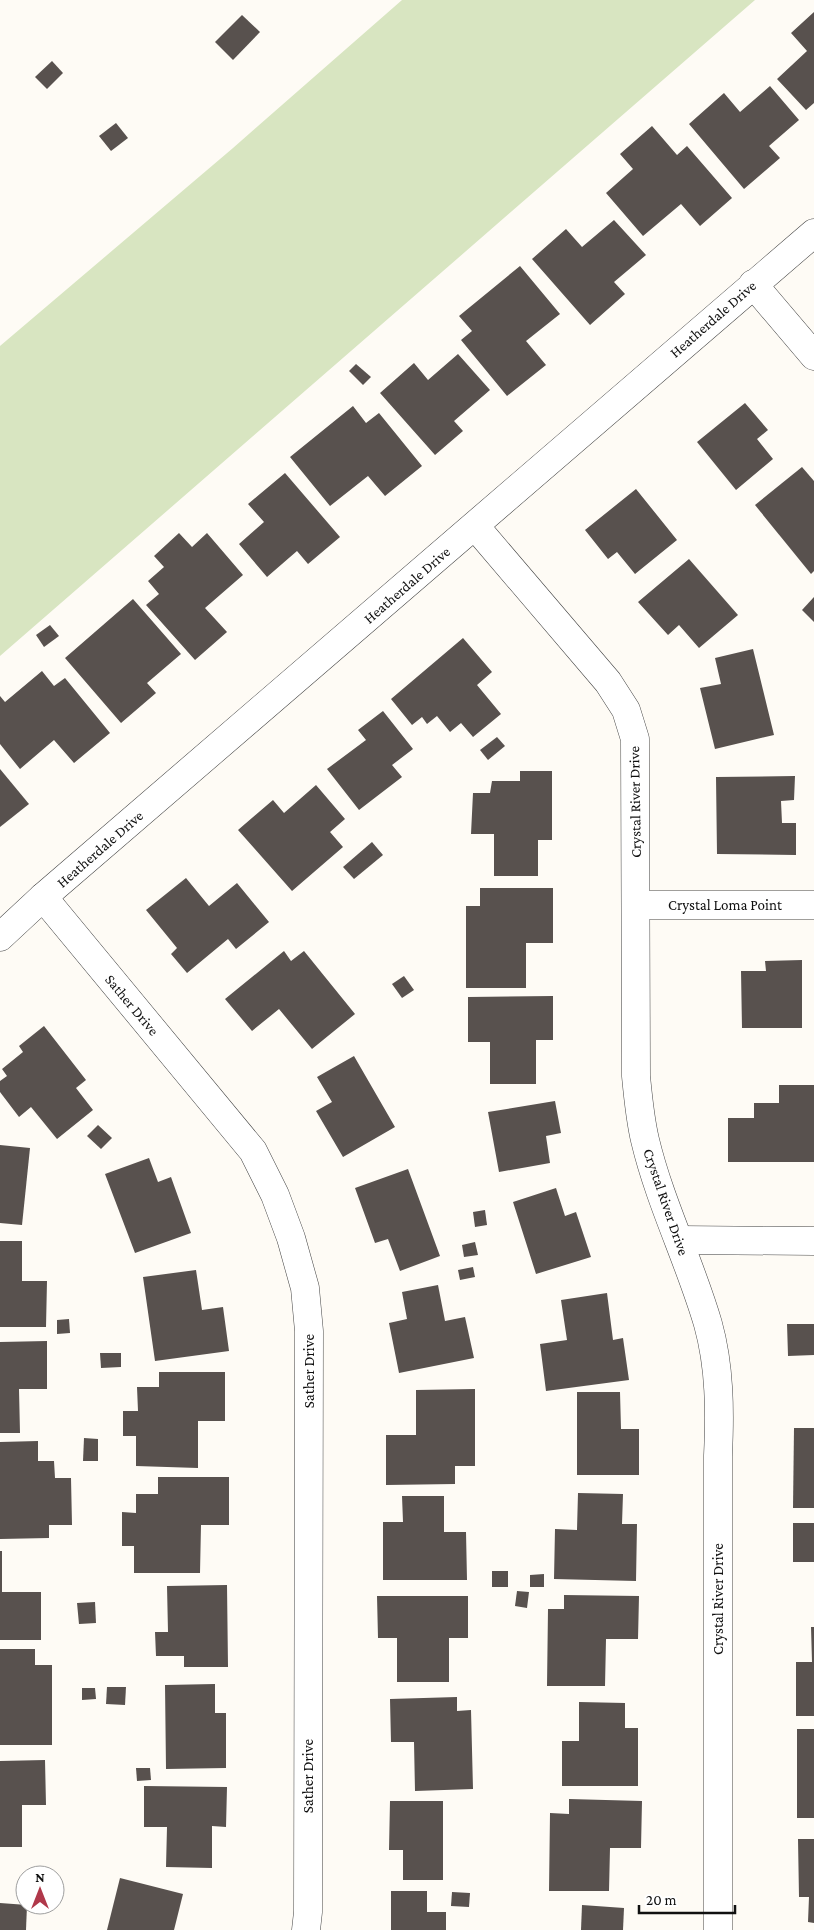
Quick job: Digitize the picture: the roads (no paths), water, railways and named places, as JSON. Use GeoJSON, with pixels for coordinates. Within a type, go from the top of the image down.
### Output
{"type":"FeatureCollection","features":[{"type":"Feature","properties":{"kind":"street","name":"Heatherdale Drive"},"geometry":{"type":"LineString","coordinates":[[0,937],[814,233]]}},
{"type":"Feature","properties":{"kind":"street"},"geometry":{"type":"LineString","coordinates":[[753,284],[814,356]]}},
{"type":"Feature","properties":{"kind":"street","name":"Crystal River Drive"},"geometry":{"type":"LineString","coordinates":[[475,526],[608,682],[626,710],[635,739],[636,1076],[639,1110],[654,1170],[708,1325],[716,1366],[720,1412],[718,1466],[718,1930]]}},
{"type":"Feature","properties":{"kind":"street","name":"Sather Drive"},"geometry":{"type":"LineString","coordinates":[[43,898],[253,1152],[275,1195],[291,1238],[305,1288],[309,1331],[308,1912],[306,1930]]}},
{"type":"Feature","properties":{"kind":"street","name":"Crystal Loma Point"},"geometry":{"type":"LineString","coordinates":[[636,905],[814,905]]}},
{"type":"Feature","properties":{"kind":"street"},"geometry":{"type":"LineString","coordinates":[[679,1240],[814,1240]]}}]}
